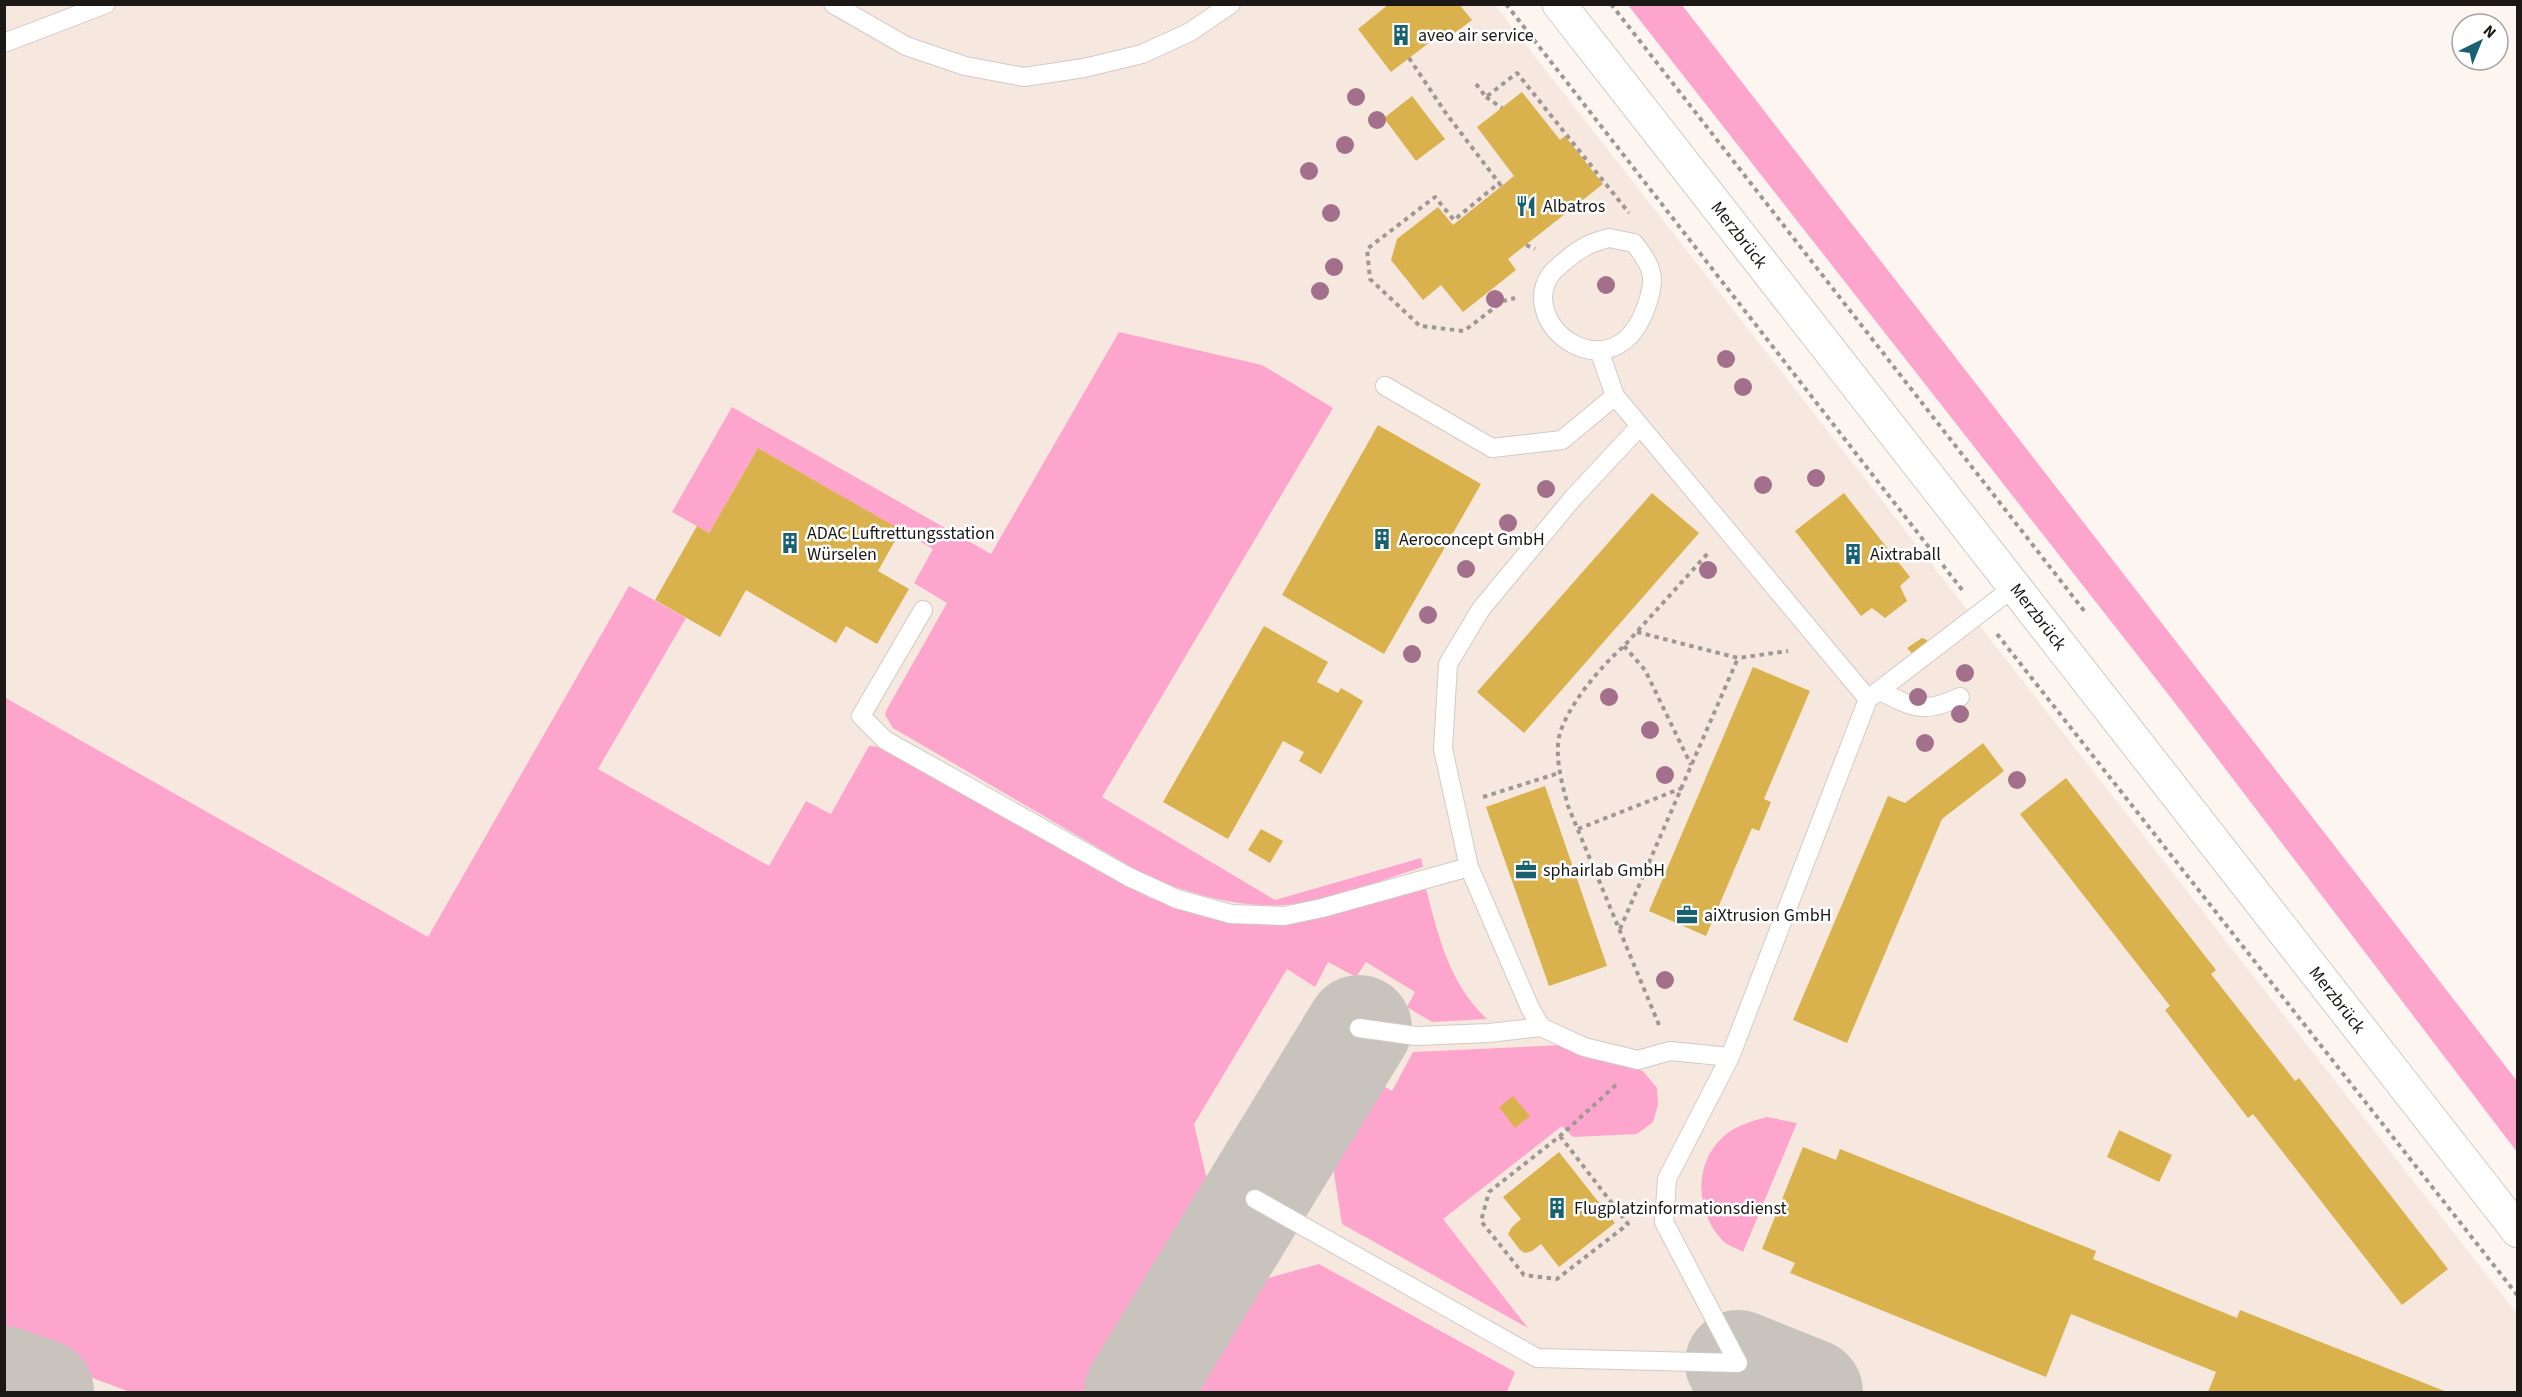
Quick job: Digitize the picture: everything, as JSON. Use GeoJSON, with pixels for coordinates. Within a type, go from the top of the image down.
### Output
{"type":"FeatureCollection","features":[{"type":"Feature","properties":{"kind":"main road","name":"Merzbrück"},"geometry":{"type":"LineString","coordinates":[[1559,4],[2517,1230]]}},
{"type":"Feature","properties":{"kind":"lane"},"geometry":{"type":"LineString","coordinates":[[4,43],[106,4]]}},
{"type":"Feature","properties":{"kind":"lane"},"geometry":{"type":"LineString","coordinates":[[832,4],[906,46],[965,66],[1024,77],[1084,68],[1142,54],[1190,32],[1231,4]]}},
{"type":"Feature","properties":{"kind":"lane"},"geometry":{"type":"LineString","coordinates":[[1609,238],[1634,243],[1649,261],[1652,279],[1650,296],[1639,325],[1622,342],[1599,350],[1583,349],[1568,342],[1555,330],[1544,304],[1545,289],[1551,274],[1573,254],[1591,242],[1609,238]]}},
{"type":"Feature","properties":{"kind":"lane"},"geometry":{"type":"LineString","coordinates":[[1599,350],[1615,396],[1815,636],[1874,695],[1922,708],[1939,707],[1960,697]]}},
{"type":"Feature","properties":{"kind":"lane"},"geometry":{"type":"LineString","coordinates":[[1385,386],[1492,448],[1562,440],[1615,396]]}},
{"type":"Feature","properties":{"kind":"lane"},"geometry":{"type":"LineString","coordinates":[[1541,1027],[1530,1008],[1469,867],[1443,749],[1448,664],[1481,609],[1573,498],[1640,426]]}},
{"type":"Feature","properties":{"kind":"lane"},"geometry":{"type":"LineString","coordinates":[[1255,1199],[1537,1358],[1737,1364],[1664,1222],[1667,1179],[1730,1057],[1874,695],[2014,587]]}},
{"type":"Feature","properties":{"kind":"lane"},"geometry":{"type":"LineString","coordinates":[[923,610],[861,716],[885,740],[1129,877],[1177,899],[1231,914],[1284,916],[1322,908],[1469,867]]}},
{"type":"Feature","properties":{"kind":"lane"},"geometry":{"type":"LineString","coordinates":[[1359,1028],[1416,1036],[1489,1033],[1541,1027],[1584,1047],[1638,1060],[1670,1051],[1730,1057]]}},
{"type":"Feature","properties":{"kind":"path"},"geometry":{"type":"LineString","coordinates":[[1506,4],[2517,1296]]}},
{"type":"Feature","properties":{"kind":"path"},"geometry":{"type":"LineString","coordinates":[[1611,4],[2090,618]]}},
{"type":"Feature","properties":{"kind":"path"},"geometry":{"type":"LineString","coordinates":[[1409,58],[1445,112],[1500,185],[1454,220],[1435,197],[1367,249],[1370,279],[1420,326],[1464,331],[1503,301],[1545,289]]}},
{"type":"Feature","properties":{"kind":"path"},"geometry":{"type":"LineString","coordinates":[[1486,98],[1517,73],[1628,210],[1649,261]]}},
{"type":"Feature","properties":{"kind":"path"},"geometry":{"type":"LineString","coordinates":[[1476,84],[1486,98],[1502,108]]}},
{"type":"Feature","properties":{"kind":"path"},"geometry":{"type":"LineString","coordinates":[[1670,1051],[1568,806],[1560,773],[1559,736],[1577,698],[1609,659],[1624,646],[1728,531]]}},
{"type":"Feature","properties":{"kind":"path"},"geometry":{"type":"LineString","coordinates":[[1637,632],[1738,658],[1788,651],[1815,636]]}},
{"type":"Feature","properties":{"kind":"path"},"geometry":{"type":"LineString","coordinates":[[1624,646],[1645,670],[1692,766]]}},
{"type":"Feature","properties":{"kind":"path"},"geometry":{"type":"LineString","coordinates":[[1620,930],[1738,658]]}},
{"type":"Feature","properties":{"kind":"path"},"geometry":{"type":"LineString","coordinates":[[1456,805],[1560,773]]}},
{"type":"Feature","properties":{"kind":"path"},"geometry":{"type":"LineString","coordinates":[[1578,829],[1683,787]]}},
{"type":"Feature","properties":{"kind":"path"},"geometry":{"type":"LineString","coordinates":[[1560,1137],[1628,1224],[1557,1279],[1524,1275],[1481,1221],[1489,1192],[1560,1137],[1624,1077],[1638,1060]]}},
{"type":"Feature","properties":{"kind":"shaded area"},"geometry":{"type":"Polygon","coordinates":[[[5,4],[1495,5],[2518,1315],[2517,1392],[5,1392],[5,4]]]}},
{"type":"Feature","properties":{"kind":"shaded area"},"geometry":{"type":"Polygon","coordinates":[[[1628,5],[1682,5],[2517,1081],[2517,1152],[2182,712],[1628,5]]]}},
{"type":"Feature","properties":{"kind":"shaded area"},"geometry":{"type":"Polygon","coordinates":[[[1119,332],[1262,365],[1333,408],[1102,797],[1275,900],[1421,858],[1423,867],[1320,900],[1285,905],[1250,904],[1216,899],[1150,878],[893,728],[885,715],[887,709],[947,603],[914,583],[933,549],[758,448],[709,533],[672,512],[732,407],[991,554],[1119,332]]]}},
{"type":"Feature","properties":{"kind":"shaded area"},"geometry":{"type":"Polygon","coordinates":[[[629,586],[686,618],[598,769],[769,866],[806,801],[831,814],[869,746],[883,747],[1150,898],[1208,918],[1287,925],[1426,889],[1441,942],[1454,975],[1474,1005],[1487,1019],[1432,1022],[1407,1007],[1415,992],[1366,962],[1356,977],[1328,962],[1315,987],[1287,969],[1194,1124],[1213,1205],[1099,1392],[130,1392],[5,1345],[4,697],[428,937],[629,586]]]}},
{"type":"Feature","properties":{"kind":"shaded area"},"geometry":{"type":"Polygon","coordinates":[[[1563,1045],[1643,1071],[1657,1088],[1658,1105],[1653,1122],[1637,1134],[1573,1137],[1562,1126],[1443,1219],[1528,1328],[1342,1224],[1328,1135],[1363,1074],[1392,1091],[1413,1052],[1563,1045]]]}},
{"type":"Feature","properties":{"kind":"shaded area"},"geometry":{"type":"Polygon","coordinates":[[[1767,1117],[1797,1123],[1743,1252],[1723,1241],[1707,1216],[1701,1188],[1703,1173],[1714,1147],[1724,1136],[1739,1126],[1767,1117]]]}},
{"type":"Feature","properties":{"kind":"shaded area"},"geometry":{"type":"Polygon","coordinates":[[[1319,1264],[1515,1372],[1507,1392],[1170,1392],[1232,1288],[1319,1264]]]}},
{"type":"Feature","properties":{"kind":"building","name":"aveo air service"},"geometry":{"type":"Polygon","coordinates":[[[1389,4],[1459,4],[1472,20],[1447,39],[1443,32],[1391,72],[1358,29],[1389,4]]]}},
{"type":"Feature","properties":{"kind":"building","name":"Albatros"},"geometry":{"type":"Polygon","coordinates":[[[1522,92],[1560,140],[1565,136],[1603,184],[1508,259],[1516,270],[1463,312],[1441,285],[1423,300],[1391,260],[1397,239],[1438,207],[1453,225],[1514,176],[1477,127],[1522,92]]]}},
{"type":"Feature","properties":{"kind":"building"},"geometry":{"type":"Polygon","coordinates":[[[1412,96],[1445,139],[1416,161],[1384,118],[1412,96]]]}},
{"type":"Feature","properties":{"kind":"building","name":"Aeroconcept GmbH"},"geometry":{"type":"Polygon","coordinates":[[[1378,425],[1481,484],[1384,654],[1282,595],[1378,425]]]}},
{"type":"Feature","properties":{"kind":"building","name":"ADAC Luftrettungsstation Würselen"},"geometry":{"type":"Polygon","coordinates":[[[758,448],[901,530],[878,571],[909,589],[877,644],[846,626],[836,643],[746,590],[720,637],[655,600],[697,526],[709,533],[758,448]]]}},
{"type":"Feature","properties":{"kind":"building"},"geometry":{"type":"Polygon","coordinates":[[[1652,493],[1699,533],[1524,733],[1477,692],[1652,493]]]}},
{"type":"Feature","properties":{"kind":"building","name":"Aixtraball"},"geometry":{"type":"Polygon","coordinates":[[[1844,493],[1910,577],[1900,586],[1907,601],[1885,618],[1872,608],[1861,616],[1795,531],[1844,493]]]}},
{"type":"Feature","properties":{"kind":"building"},"geometry":{"type":"Polygon","coordinates":[[[1264,626],[1328,662],[1317,682],[1338,693],[1341,688],[1363,701],[1321,774],[1299,761],[1304,752],[1283,741],[1228,839],[1163,802],[1264,626]]]}},
{"type":"Feature","properties":{"kind":"building"},"geometry":{"type":"Polygon","coordinates":[[[1922,638],[1927,640],[1928,645],[1916,658],[1907,648],[1922,638]]]}},
{"type":"Feature","properties":{"kind":"building"},"geometry":{"type":"Polygon","coordinates":[[[1753,667],[1810,691],[1764,799],[1771,802],[1759,831],[1752,828],[1706,936],[1649,911],[1753,667]]]}},
{"type":"Feature","properties":{"kind":"building"},"geometry":{"type":"Polygon","coordinates":[[[1983,743],[2004,771],[1942,819],[1847,1043],[1793,1020],[1888,796],[1905,803],[1983,743]]]}},
{"type":"Feature","properties":{"kind":"building"},"geometry":{"type":"Polygon","coordinates":[[[2066,778],[2216,970],[2211,974],[2295,1081],[2299,1078],[2448,1269],[2402,1305],[2253,1114],[2248,1118],[2165,1010],[2170,1006],[2020,814],[2066,778]]]}},
{"type":"Feature","properties":{"kind":"building"},"geometry":{"type":"Polygon","coordinates":[[[1545,786],[1607,966],[1549,986],[1486,807],[1545,786]]]}},
{"type":"Feature","properties":{"kind":"building"},"geometry":{"type":"Polygon","coordinates":[[[1261,829],[1283,841],[1270,863],[1248,850],[1261,829]]]}},
{"type":"Feature","properties":{"kind":"building"},"geometry":{"type":"Polygon","coordinates":[[[1513,1096],[1530,1116],[1515,1128],[1499,1107],[1513,1096]]]}},
{"type":"Feature","properties":{"kind":"building"},"geometry":{"type":"Polygon","coordinates":[[[2119,1130],[2172,1155],[2159,1182],[2107,1157],[2119,1130]]]}},
{"type":"Feature","properties":{"kind":"building"},"geometry":{"type":"Polygon","coordinates":[[[1803,1147],[1836,1160],[1840,1149],[2096,1251],[2093,1259],[2237,1318],[2240,1310],[2447,1392],[2208,1392],[2216,1372],[2071,1314],[2046,1377],[1790,1273],[1795,1263],[1762,1249],[1803,1147]]]}},
{"type":"Feature","properties":{"kind":"building","name":"Flugplatzinformationsdienst"},"geometry":{"type":"Polygon","coordinates":[[[1559,1152],[1615,1223],[1559,1267],[1541,1244],[1525,1253],[1520,1250],[1508,1234],[1521,1219],[1503,1197],[1559,1152]]]}},
{"type":"Feature","properties":{"kind":"taxiway"},"geometry":{"type":"LineString","coordinates":[[1137,1392],[1359,1028]]}},
{"type":"Feature","properties":{"kind":"taxiway"},"geometry":{"type":"LineString","coordinates":[[1738,1363],[1810,1392]]}},
{"type":"Feature","properties":{"kind":"taxiway"},"geometry":{"type":"LineString","coordinates":[[4,1379],[41,1392]]}},
{"type":"Feature","properties":{"kind":"place","name":"aveo air service"},"geometry":{"type":"Point","coordinates":[1401,35]}},
{"type":"Feature","properties":{"kind":"place","name":"Albatros"},"geometry":{"type":"Point","coordinates":[1526,206]}},
{"type":"Feature","properties":{"kind":"place","name":"Aeroconcept GmbH"},"geometry":{"type":"Point","coordinates":[1382,539]}},
{"type":"Feature","properties":{"kind":"place","name":"ADAC Luftrettungsstation Würselen"},"geometry":{"type":"Point","coordinates":[790,543]}},
{"type":"Feature","properties":{"kind":"place","name":"Aixtraball"},"geometry":{"type":"Point","coordinates":[1853,554]}},
{"type":"Feature","properties":{"kind":"place","name":"sphairlab GmbH"},"geometry":{"type":"Point","coordinates":[1526,870]}},
{"type":"Feature","properties":{"kind":"place","name":"aiXtrusion GmbH"},"geometry":{"type":"Point","coordinates":[1687,915]}},
{"type":"Feature","properties":{"kind":"place","name":"Flugplatzinformationsdienst"},"geometry":{"type":"Point","coordinates":[1557,1208]}}]}
